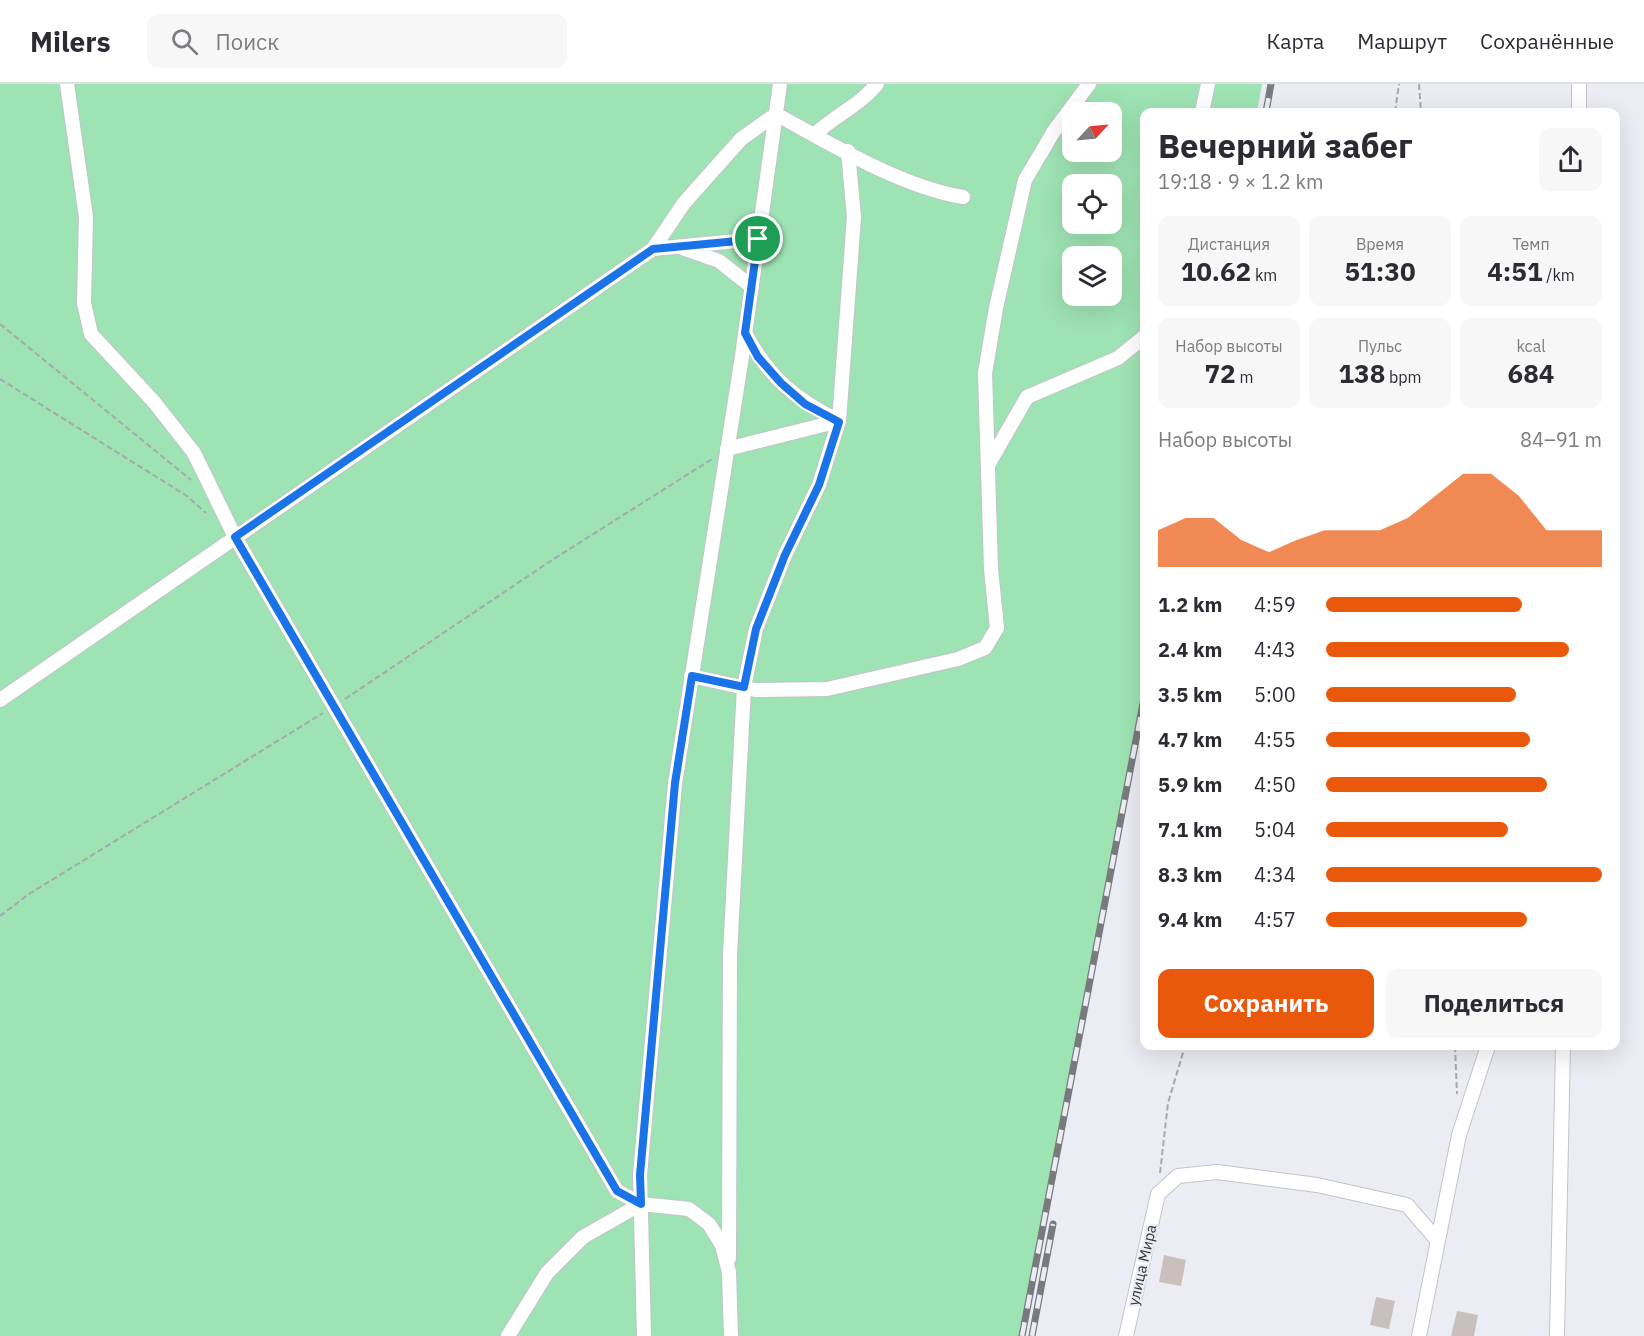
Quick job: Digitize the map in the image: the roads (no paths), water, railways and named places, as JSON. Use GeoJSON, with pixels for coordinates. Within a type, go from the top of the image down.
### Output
{"type":"FeatureCollection","features":[{"type":"Feature","properties":{"kind":"street"},"geometry":{"type":"LineString","coordinates":[[67,84],[86,217],[84,303],[91,334],[154,402],[194,453],[235,537],[617,1191],[641,1204],[689,1209],[709,1224],[722,1245],[729,1272]]}},
{"type":"Feature","properties":{"kind":"street"},"geometry":{"type":"LineString","coordinates":[[644,1336],[640,1175],[675,783],[745,333],[780,84]]}},
{"type":"Feature","properties":{"kind":"street"},"geometry":{"type":"LineString","coordinates":[[814,135],[829,120],[863,101],[876,84]]}},
{"type":"Feature","properties":{"kind":"street"},"geometry":{"type":"LineString","coordinates":[[692,676],[755,690],[827,689],[958,659],[986,648],[997,628],[991,569],[985,373],[996,308],[1025,180],[1054,131],[1089,84]]}},
{"type":"Feature","properties":{"kind":"street"},"geometry":{"type":"LineString","coordinates":[[1203,108],[1208,84]]}},
{"type":"Feature","properties":{"kind":"street"},"geometry":{"type":"LineString","coordinates":[[1579,84],[1579,108]]}},
{"type":"Feature","properties":{"kind":"street"},"geometry":{"type":"LineString","coordinates":[[0,700],[653,249],[684,203],[741,139],[776,114]]}},
{"type":"Feature","properties":{"kind":"street"},"geometry":{"type":"LineString","coordinates":[[776,114],[901,177],[944,194],[963,196]]}},
{"type":"Feature","properties":{"kind":"street"},"geometry":{"type":"LineString","coordinates":[[731,1336],[729,1272],[730,955],[744,687],[756,629],[785,555],[819,485],[839,422],[854,218],[848,152]]}},
{"type":"Feature","properties":{"kind":"street"},"geometry":{"type":"LineString","coordinates":[[653,249],[758,239]]}},
{"type":"Feature","properties":{"kind":"street"},"geometry":{"type":"LineString","coordinates":[[678,246],[719,261],[752,286]]}},
{"type":"Feature","properties":{"kind":"street"},"geometry":{"type":"LineString","coordinates":[[745,333],[758,357],[781,383],[805,404],[839,422]]}},
{"type":"Feature","properties":{"kind":"street"},"geometry":{"type":"LineString","coordinates":[[988,465],[1027,398],[1118,358],[1140,340]]}},
{"type":"Feature","properties":{"kind":"street"},"geometry":{"type":"LineString","coordinates":[[727,449],[839,422]]}},
{"type":"Feature","properties":{"kind":"street"},"geometry":{"type":"LineString","coordinates":[[1419,1336],[1459,1135],[1487,1050]]}},
{"type":"Feature","properties":{"kind":"street"},"geometry":{"type":"LineString","coordinates":[[1557,1336],[1563,1050]]}},
{"type":"Feature","properties":{"kind":"street","name":"улица Мира"},"geometry":{"type":"LineString","coordinates":[[1126,1336],[1158,1194],[1178,1176],[1217,1172],[1317,1185],[1407,1205],[1438,1240]]}},
{"type":"Feature","properties":{"kind":"street"},"geometry":{"type":"LineString","coordinates":[[508,1336],[547,1273],[561,1258],[583,1237],[641,1204]]}},
{"type":"Feature","properties":{"kind":"railway"},"geometry":{"type":"LineString","coordinates":[[1267,108],[1271,84]]}},
{"type":"Feature","properties":{"kind":"railway"},"geometry":{"type":"LineString","coordinates":[[1022,1336],[1140,719]]}},
{"type":"Feature","properties":{"kind":"railway"},"geometry":{"type":"LineString","coordinates":[[1032,1336],[1053,1224]]}}]}
